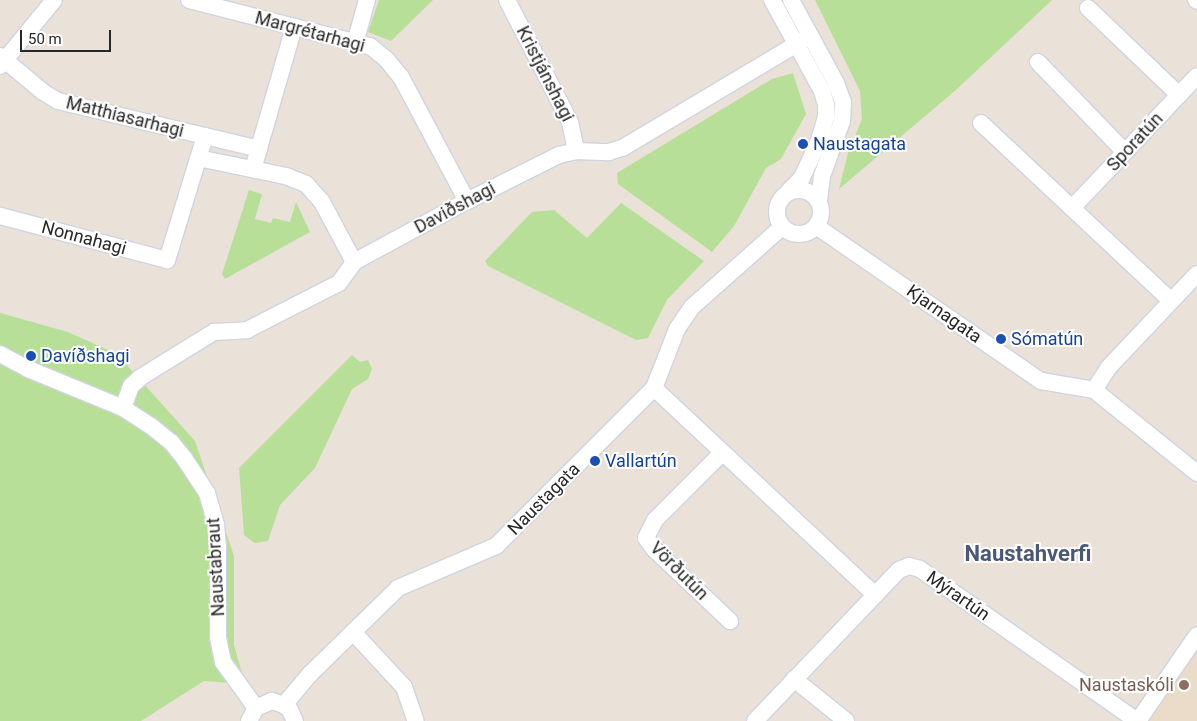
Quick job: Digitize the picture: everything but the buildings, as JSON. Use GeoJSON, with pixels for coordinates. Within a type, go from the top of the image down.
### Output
{"type":"FeatureCollection","features":[{"type":"Feature","properties":{"kind":"street"},"geometry":{"type":"LineString","coordinates":[[2,61],[54,0]]}},
{"type":"Feature","properties":{"kind":"street","name":"Margrétarhagi"},"geometry":{"type":"LineString","coordinates":[[189,0],[370,46],[387,60],[401,77],[467,201]]}},
{"type":"Feature","properties":{"kind":"street"},"geometry":{"type":"LineString","coordinates":[[356,43],[367,0]]}},
{"type":"Feature","properties":{"kind":"street","name":"Kristjánshagi"},"geometry":{"type":"LineString","coordinates":[[506,0],[570,122],[576,150]]}},
{"type":"Feature","properties":{"kind":"street"},"geometry":{"type":"LineString","coordinates":[[772,0],[822,91],[826,117],[818,143],[804,174],[778,202],[776,210],[782,226],[798,234],[804,234],[816,226],[821,214],[819,201],[822,176],[842,121],[843,102],[836,83],[791,0]]}},
{"type":"Feature","properties":{"kind":"street"},"geometry":{"type":"LineString","coordinates":[[1088,8],[1179,95]]}},
{"type":"Feature","properties":{"kind":"street"},"geometry":{"type":"LineString","coordinates":[[253,169],[294,27]]}},
{"type":"Feature","properties":{"kind":"street","name":"Daviðshagi"},"geometry":{"type":"LineString","coordinates":[[123,408],[131,386],[141,377],[214,332],[247,330],[339,283],[354,262],[467,201],[559,155],[576,150],[600,152],[624,147],[810,36]]}},
{"type":"Feature","properties":{"kind":"street","name":"Matthiasarhagi"},"geometry":{"type":"LineString","coordinates":[[2,61],[43,92],[66,104],[259,149]]}},
{"type":"Feature","properties":{"kind":"street"},"geometry":{"type":"LineString","coordinates":[[1038,62],[1125,152]]}},
{"type":"Feature","properties":{"kind":"street","name":"Sporatún"},"geometry":{"type":"LineString","coordinates":[[1073,207],[1197,76]]}},
{"type":"Feature","properties":{"kind":"street"},"geometry":{"type":"LineString","coordinates":[[981,123],[1172,301]]}},
{"type":"Feature","properties":{"kind":"street","name":"Matthiasarhagi"},"geometry":{"type":"LineString","coordinates":[[204,136],[198,158],[293,177],[312,189],[322,202],[354,262]]}},
{"type":"Feature","properties":{"kind":"street","name":"Nonnahagi"},"geometry":{"type":"LineString","coordinates":[[0,216],[167,260],[198,158]]}},
{"type":"Feature","properties":{"kind":"street"},"geometry":{"type":"LineString","coordinates":[[789,192],[802,189],[809,191],[819,201]]}},
{"type":"Feature","properties":{"kind":"street","name":"Naustagata"},"geometry":{"type":"LineString","coordinates":[[284,705],[310,675],[398,588],[496,546],[654,388],[677,329],[692,307],[782,226]]}},
{"type":"Feature","properties":{"kind":"street","name":"Kjarnagata"},"geometry":{"type":"LineString","coordinates":[[816,226],[1041,381],[1094,390],[1197,473]]}},
{"type":"Feature","properties":{"kind":"street"},"geometry":{"type":"LineString","coordinates":[[1094,390],[1109,367],[1197,274]]}},
{"type":"Feature","properties":{"kind":"street","name":"Naustabraut"},"geometry":{"type":"LineString","coordinates":[[0,354],[28,369],[123,408],[171,442],[184,458],[207,493],[212,506],[218,547],[220,648],[230,673],[252,715]]}},
{"type":"Feature","properties":{"kind":"street"},"geometry":{"type":"LineString","coordinates":[[654,388],[875,595]]}},
{"type":"Feature","properties":{"kind":"street","name":"Vörðutún"},"geometry":{"type":"LineString","coordinates":[[722,453],[655,520],[646,538],[654,549],[730,622]]}},
{"type":"Feature","properties":{"kind":"street","name":"Mýrartún"},"geometry":{"type":"LineString","coordinates":[[755,721],[899,570],[909,566],[920,569],[1137,721]]}},
{"type":"Feature","properties":{"kind":"street"},"geometry":{"type":"LineString","coordinates":[[353,632],[404,687],[416,721]]}},
{"type":"Feature","properties":{"kind":"street"},"geometry":{"type":"LineString","coordinates":[[1137,721],[1197,635]]}},
{"type":"Feature","properties":{"kind":"street"},"geometry":{"type":"LineString","coordinates":[[794,679],[846,721]]}},
{"type":"Feature","properties":{"kind":"street"},"geometry":{"type":"LineString","coordinates":[[252,715],[272,701],[284,705],[290,710],[295,721]]}},
{"type":"Feature","properties":{"kind":"shaded area","name":"Naustaskóli"},"geometry":{"type":"Polygon","coordinates":[[[1197,649],[1197,721],[1145,721],[1197,649]]]}},
{"type":"Feature","properties":{"kind":"green space"},"geometry":{"type":"Polygon","coordinates":[[[379,0],[433,0],[391,41],[368,32],[379,0]]]}},
{"type":"Feature","properties":{"kind":"green space"},"geometry":{"type":"Polygon","coordinates":[[[815,0],[1052,0],[957,89],[839,189],[848,153],[862,119],[860,91],[815,0]]]}},
{"type":"Feature","properties":{"kind":"green space"},"geometry":{"type":"Polygon","coordinates":[[[793,73],[806,114],[781,159],[766,168],[734,226],[712,252],[618,184],[617,173],[772,79],[793,73]]]}},
{"type":"Feature","properties":{"kind":"green space"},"geometry":{"type":"Polygon","coordinates":[[[249,190],[262,194],[255,219],[271,223],[273,218],[290,222],[296,202],[310,232],[225,279],[222,274],[249,190]]]}},
{"type":"Feature","properties":{"kind":"green space"},"geometry":{"type":"Polygon","coordinates":[[[621,203],[704,261],[667,300],[648,338],[636,340],[488,266],[485,261],[532,212],[554,210],[587,238],[621,203]]]}},
{"type":"Feature","properties":{"kind":"green space"},"geometry":{"type":"Polygon","coordinates":[[[0,313],[68,332],[117,354],[195,441],[234,556],[234,645],[245,684],[204,681],[141,721],[0,721],[0,313]]]}},
{"type":"Feature","properties":{"kind":"green space"},"geometry":{"type":"Polygon","coordinates":[[[352,355],[360,362],[368,360],[372,369],[368,379],[352,389],[315,468],[280,505],[268,541],[255,543],[244,535],[239,468],[352,355]]]}},
{"type":"Feature","properties":{"kind":"place","name":"Naustagata"},"geometry":{"type":"Point","coordinates":[803,144]}},
{"type":"Feature","properties":{"kind":"place","name":"Sómatún"},"geometry":{"type":"Point","coordinates":[1001,339]}},
{"type":"Feature","properties":{"kind":"place","name":"Davíðshagi"},"geometry":{"type":"Point","coordinates":[31,356]}},
{"type":"Feature","properties":{"kind":"place","name":"Vallartún"},"geometry":{"type":"Point","coordinates":[595,461]}},
{"type":"Feature","properties":{"kind":"place","name":"Naustaskóli"},"geometry":{"type":"Point","coordinates":[1184,685]}},
{"type":"Feature","properties":{"kind":"district","name":"Naustahverfi"},"geometry":{"type":"Point","coordinates":[1028,554]}}]}
